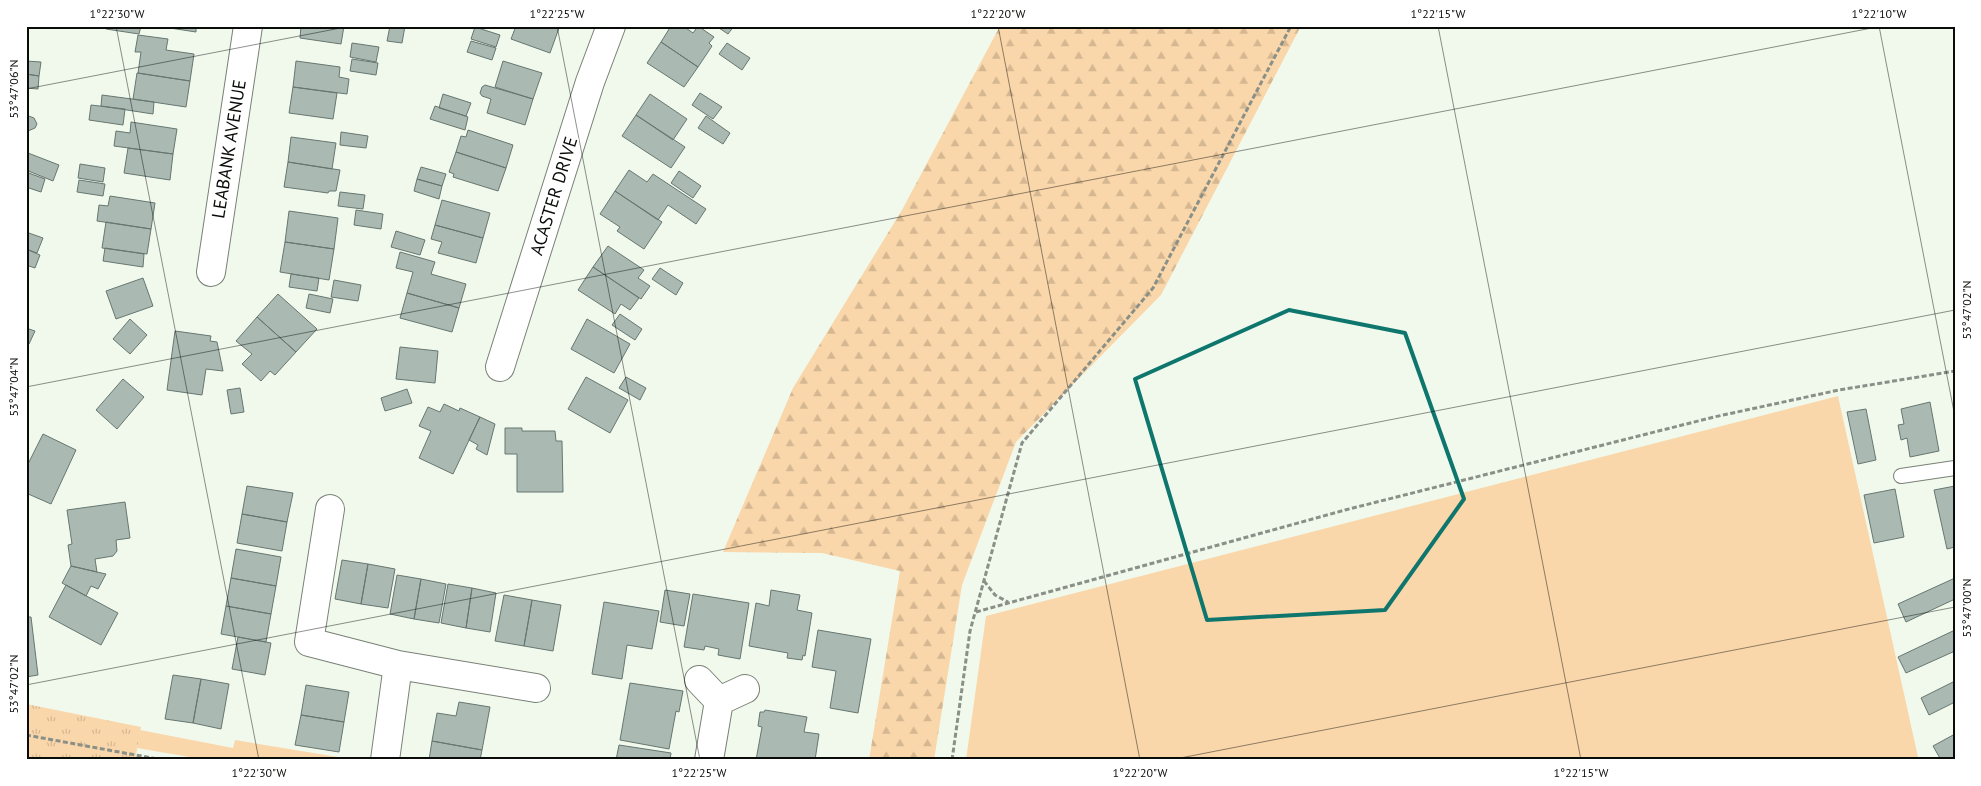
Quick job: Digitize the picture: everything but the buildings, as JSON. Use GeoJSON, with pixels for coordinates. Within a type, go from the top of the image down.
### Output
{"type":"FeatureCollection","features":[{"type":"Feature","properties":{"kind":"street","name":"LEABANK AVENUE"},"geometry":{"type":"LineString","coordinates":[[211,272],[248,26]]}},
{"type":"Feature","properties":{"kind":"street","name":"ACASTER DRIVE"},"geometry":{"type":"LineString","coordinates":[[500,367],[590,82],[612,26]]}},
{"type":"Feature","properties":{"kind":"street"},"geometry":{"type":"LineString","coordinates":[[330,509],[309,642],[398,665],[536,688]]}},
{"type":"Feature","properties":{"kind":"street"},"geometry":{"type":"LineString","coordinates":[[385,760],[398,665]]}},
{"type":"Feature","properties":{"kind":"street"},"geometry":{"type":"LineString","coordinates":[[699,680],[719,702]]}},
{"type":"Feature","properties":{"kind":"street"},"geometry":{"type":"LineString","coordinates":[[719,702],[746,689]]}},
{"type":"Feature","properties":{"kind":"street"},"geometry":{"type":"LineString","coordinates":[[709,760],[719,702]]}},
{"type":"Feature","properties":{"kind":"lane"},"geometry":{"type":"LineString","coordinates":[[1901,476],[1955,468]]}},
{"type":"Feature","properties":{"kind":"path"},"geometry":{"type":"LineString","coordinates":[[952,760],[970,631],[1022,443],[1153,288],[1291,26]]}},
{"type":"Feature","properties":{"kind":"path"},"geometry":{"type":"LineString","coordinates":[[976,612],[1345,510],[1714,417],[1838,390],[1955,371]]}},
{"type":"Feature","properties":{"kind":"path"},"geometry":{"type":"LineString","coordinates":[[984,581],[995,595],[1008,602]]}},
{"type":"Feature","properties":{"kind":"path"},"geometry":{"type":"LineString","coordinates":[[26,735],[163,760]]}},
{"type":"Feature","properties":{"kind":"highlighted area"},"geometry":{"type":"Polygon","coordinates":[[[1289,310],[1405,333],[1464,499],[1385,610],[1207,620],[1135,379],[1289,310]]]}},
{"type":"Feature","properties":{"kind":"green space"},"geometry":{"type":"Polygon","coordinates":[[[1000,26],[1301,26],[1161,295],[1016,442],[962,585],[934,760],[869,760],[900,571],[822,553],[723,552],[793,388],[902,210],[1000,26]]]}},
{"type":"Feature","properties":{"kind":"green space"},"geometry":{"type":"Polygon","coordinates":[[[1838,396],[1918,757],[1906,760],[966,760],[986,616],[1838,396]]]}},
{"type":"Feature","properties":{"kind":"green space"},"geometry":{"type":"Polygon","coordinates":[[[26,704],[141,727],[135,760],[26,760],[26,704]]]}},
{"type":"Feature","properties":{"kind":"green space"},"geometry":{"type":"Polygon","coordinates":[[[140,730],[233,748],[235,740],[356,760],[207,760],[137,748],[140,730]]]}}]}
